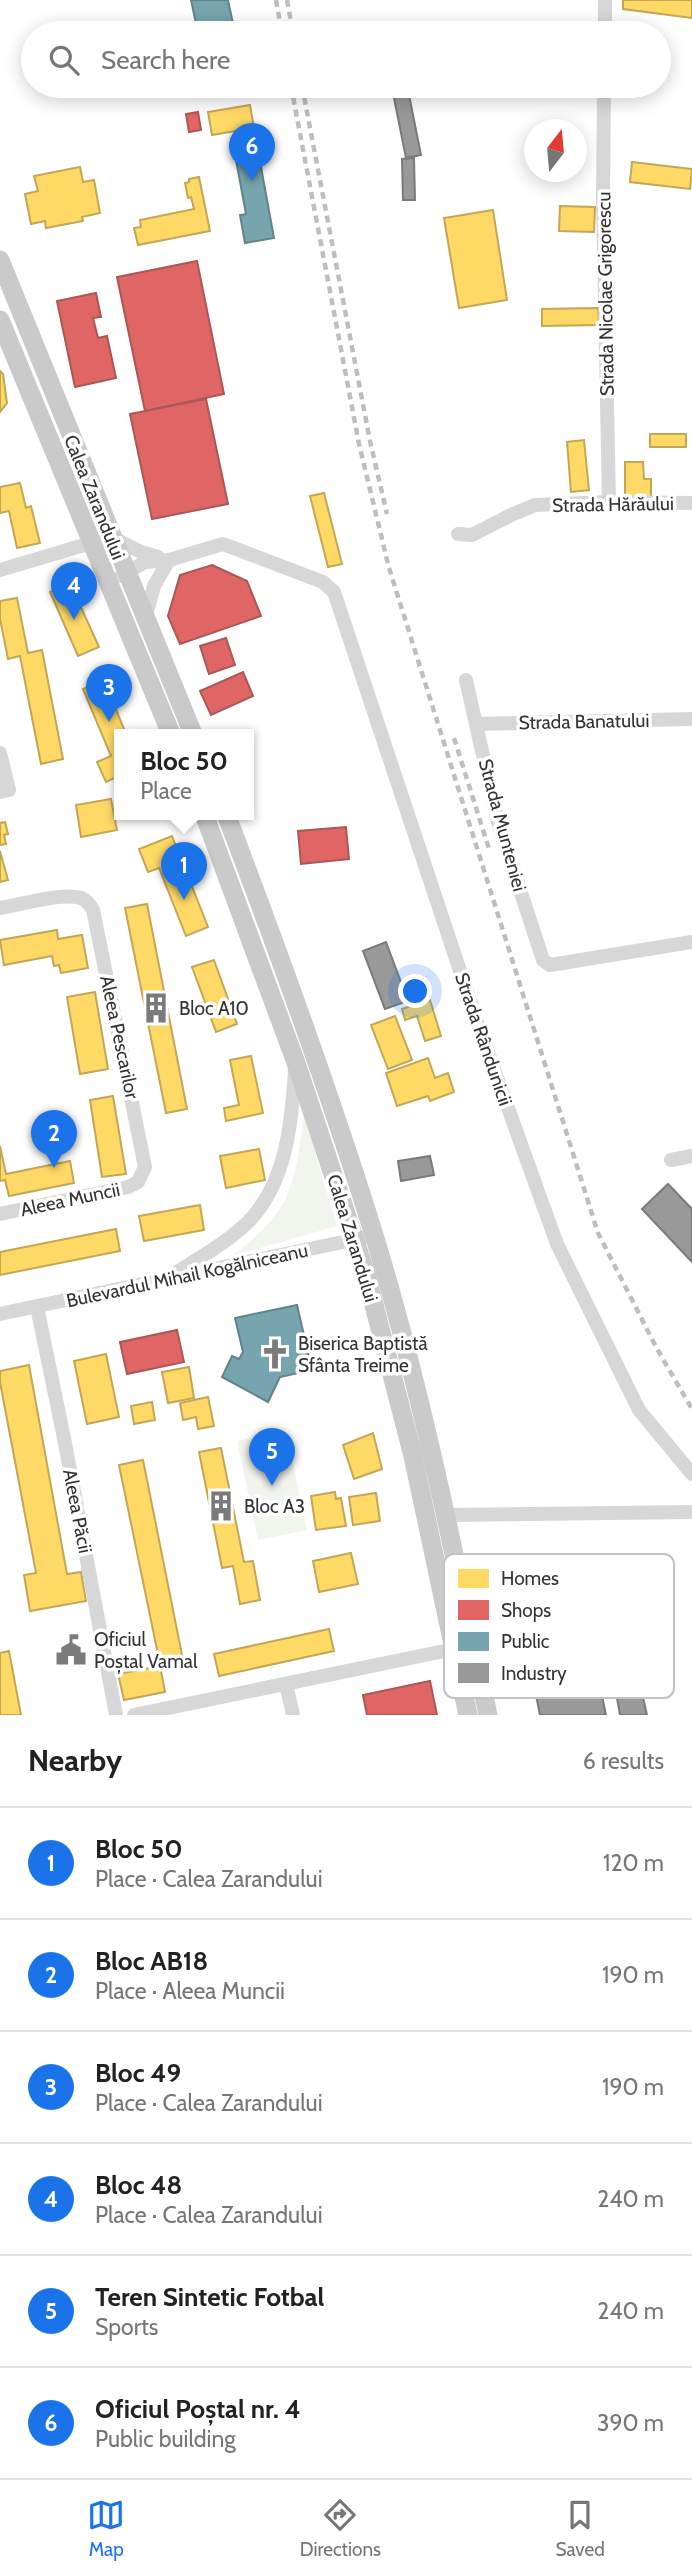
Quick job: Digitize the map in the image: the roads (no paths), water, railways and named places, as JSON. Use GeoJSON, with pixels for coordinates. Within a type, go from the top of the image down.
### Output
{"type":"FeatureCollection","features":[{"type":"Feature","properties":{"kind":"main road","name":"Calea Zarandului"},"geometry":{"type":"LineString","coordinates":[[0,260],[102,540],[107,581],[169,729]]}},
{"type":"Feature","properties":{"kind":"main road","name":"Calea Zarandului"},"geometry":{"type":"LineString","coordinates":[[0,320],[102,540],[126,574],[191,729]]}},
{"type":"Feature","properties":{"kind":"main road","name":"Calea Zarandului"},"geometry":{"type":"LineString","coordinates":[[206,820],[364,1237],[366,1275],[413,1455],[444,1602]]}},
{"type":"Feature","properties":{"kind":"main road","name":"Calea Zarandului"},"geometry":{"type":"LineString","coordinates":[[228,820],[318,1066],[364,1237],[433,1452],[455,1554]]}},
{"type":"Feature","properties":{"kind":"street"},"geometry":{"type":"LineString","coordinates":[[605,0],[605,21]]}},
{"type":"Feature","properties":{"kind":"street","name":"Strada Nicolae Grigorescu"},"geometry":{"type":"LineString","coordinates":[[604,98],[603,200],[609,502]]}},
{"type":"Feature","properties":{"kind":"street","name":"Strada Hărăului"},"geometry":{"type":"LineString","coordinates":[[458,534],[472,535],[511,514],[535,505],[692,503]]}},
{"type":"Feature","properties":{"kind":"street"},"geometry":{"type":"LineString","coordinates":[[0,570],[102,540],[169,560]]}},
{"type":"Feature","properties":{"kind":"street","name":"Strada Rândunicii"},"geometry":{"type":"LineString","coordinates":[[169,560],[223,544],[323,582],[337,596],[476,1019],[556,1244],[639,1410],[692,1474]]}},
{"type":"Feature","properties":{"kind":"street"},"geometry":{"type":"LineString","coordinates":[[107,581],[126,574],[149,573],[169,560]]}},
{"type":"Feature","properties":{"kind":"street"},"geometry":{"type":"LineString","coordinates":[[145,619],[154,586],[169,560]]}},
{"type":"Feature","properties":{"kind":"street","name":"Strada Munteniei"},"geometry":{"type":"LineString","coordinates":[[466,680],[498,822],[543,960],[550,965],[692,942]]}},
{"type":"Feature","properties":{"kind":"street","name":"Strada Banatului"},"geometry":{"type":"LineString","coordinates":[[476,724],[692,719]]}},
{"type":"Feature","properties":{"kind":"street"},"geometry":{"type":"LineString","coordinates":[[0,753],[9,790],[0,792]]}},
{"type":"Feature","properties":{"kind":"street","name":"Aleea Pescarilor"},"geometry":{"type":"LineString","coordinates":[[0,908],[66,897],[80,898],[88,902],[93,910],[142,1147],[145,1167],[138,1182]]}},
{"type":"Feature","properties":{"kind":"street"},"geometry":{"type":"LineString","coordinates":[[164,1281],[237,1231],[259,1211],[267,1198],[287,1139],[295,1060]]}},
{"type":"Feature","properties":{"kind":"street"},"geometry":{"type":"LineString","coordinates":[[671,1160],[692,1156]]}},
{"type":"Feature","properties":{"kind":"street","name":"Aleea Muncii"},"geometry":{"type":"LineString","coordinates":[[0,1214],[108,1192],[138,1182]]}},
{"type":"Feature","properties":{"kind":"street","name":"Bulevardul Mihail Kogălniceanu"},"geometry":{"type":"LineString","coordinates":[[0,1314],[364,1237]]}},
{"type":"Feature","properties":{"kind":"street","name":"Aleea Păcii"},"geometry":{"type":"LineString","coordinates":[[37,1307],[116,1715]]}},
{"type":"Feature","properties":{"kind":"street"},"geometry":{"type":"LineString","coordinates":[[447,1515],[692,1512]]}},
{"type":"Feature","properties":{"kind":"street"},"geometry":{"type":"LineString","coordinates":[[134,1715],[444,1651]]}},
{"type":"Feature","properties":{"kind":"street"},"geometry":{"type":"LineString","coordinates":[[286,1684],[293,1715]]}},
{"type":"Feature","properties":{"kind":"railway"},"geometry":{"type":"LineString","coordinates":[[276,0],[280,21]]}},
{"type":"Feature","properties":{"kind":"railway"},"geometry":{"type":"LineString","coordinates":[[287,0],[291,21]]}},
{"type":"Feature","properties":{"kind":"railway"},"geometry":{"type":"LineString","coordinates":[[293,98],[359,444],[389,568],[598,1233],[656,1347],[692,1409]]}},
{"type":"Feature","properties":{"kind":"railway"},"geometry":{"type":"LineString","coordinates":[[304,98],[370,441],[387,514]]}},
{"type":"Feature","properties":{"kind":"railway"},"geometry":{"type":"LineString","coordinates":[[454,738],[490,852]]}},
{"type":"Feature","properties":{"kind":"place","name":"Oficiul Poștal nr. 4"},"geometry":{"type":"Point","coordinates":[252,181]}},
{"type":"Feature","properties":{"kind":"place","name":"Bloc 48"},"geometry":{"type":"Point","coordinates":[74,620]}},
{"type":"Feature","properties":{"kind":"place","name":"Bloc 49"},"geometry":{"type":"Point","coordinates":[109,722]}},
{"type":"Feature","properties":{"kind":"place","name":"Bloc 50"},"geometry":{"type":"Point","coordinates":[184,900]}},
{"type":"Feature","properties":{"kind":"place","name":"Bloc A10"},"geometry":{"type":"Point","coordinates":[156,1008]}},
{"type":"Feature","properties":{"kind":"place","name":"Bloc AB18"},"geometry":{"type":"Point","coordinates":[54,1168]}},
{"type":"Feature","properties":{"kind":"place","name":"Biserica Baptistă Sfânta Treime"},"geometry":{"type":"Point","coordinates":[275,1354]}},
{"type":"Feature","properties":{"kind":"place","name":"Teren Sintetic Fotbal"},"geometry":{"type":"Point","coordinates":[272,1486]}},
{"type":"Feature","properties":{"kind":"place","name":"Bloc A3"},"geometry":{"type":"Point","coordinates":[221,1506]}},
{"type":"Feature","properties":{"kind":"place","name":"Oficiul Poștal Vamal"},"geometry":{"type":"Point","coordinates":[71,1650]}}]}
